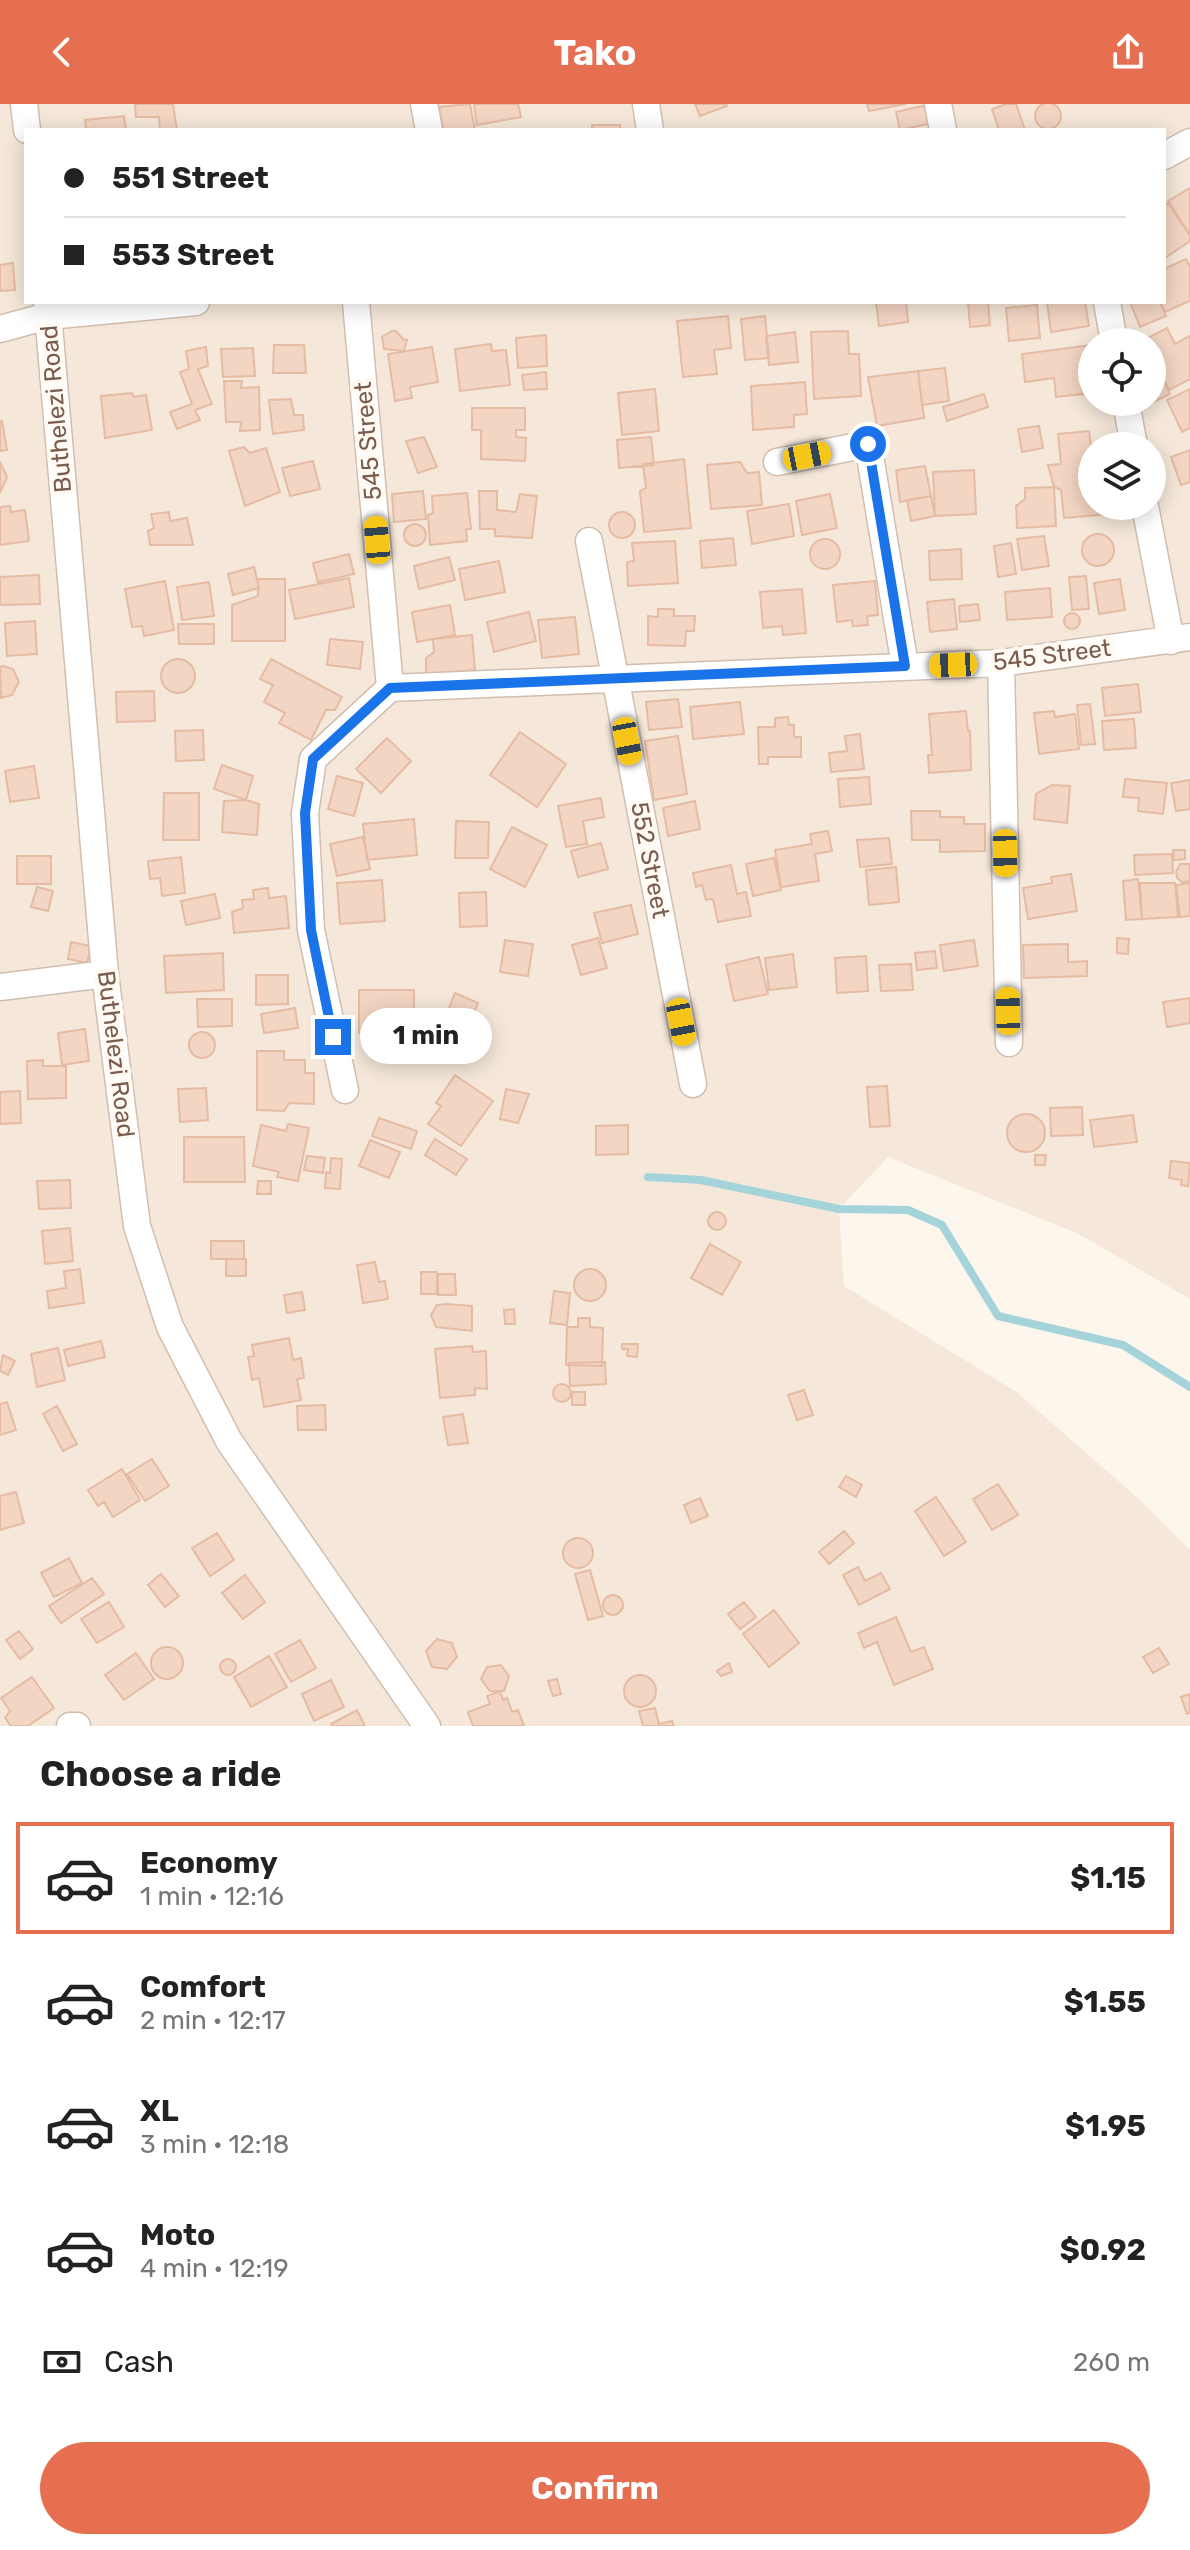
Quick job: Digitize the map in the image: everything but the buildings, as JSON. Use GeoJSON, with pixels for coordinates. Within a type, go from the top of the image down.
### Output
{"type":"FeatureCollection","features":[{"type":"Feature","properties":{"kind":"street"},"geometry":{"type":"LineString","coordinates":[[24,104],[27,128]]}},
{"type":"Feature","properties":{"kind":"street"},"geometry":{"type":"LineString","coordinates":[[424,104],[429,128]]}},
{"type":"Feature","properties":{"kind":"street"},"geometry":{"type":"LineString","coordinates":[[646,104],[650,128]]}},
{"type":"Feature","properties":{"kind":"street"},"geometry":{"type":"LineString","coordinates":[[938,104],[943,128]]}},
{"type":"Feature","properties":{"kind":"street"},"geometry":{"type":"LineString","coordinates":[[1166,155],[1190,142]]}},
{"type":"Feature","properties":{"kind":"street"},"geometry":{"type":"LineString","coordinates":[[0,329],[48,309],[154,304]]}},
{"type":"Feature","properties":{"kind":"street","name":"545 Street"},"geometry":{"type":"LineString","coordinates":[[356,304],[390,688],[1001,663],[1180,639]]}},
{"type":"Feature","properties":{"kind":"street"},"geometry":{"type":"LineString","coordinates":[[1107,304],[1112,328]]}},
{"type":"Feature","properties":{"kind":"street","name":"Buthelezi Road"},"geometry":{"type":"LineString","coordinates":[[48,309],[105,974],[137,1226],[170,1327],[229,1441],[427,1726]]}},
{"type":"Feature","properties":{"kind":"street"},"geometry":{"type":"LineString","coordinates":[[777,462],[868,444],[905,666]]}},
{"type":"Feature","properties":{"kind":"street"},"geometry":{"type":"LineString","coordinates":[[1149,520],[1180,639]]}},
{"type":"Feature","properties":{"kind":"street","name":"552 Street"},"geometry":{"type":"LineString","coordinates":[[589,541],[693,1084]]}},
{"type":"Feature","properties":{"kind":"street"},"geometry":{"type":"LineString","coordinates":[[1001,663],[1009,1043]]}},
{"type":"Feature","properties":{"kind":"street"},"geometry":{"type":"LineString","coordinates":[[345,1090],[311,930],[305,813],[313,759],[390,688]]}},
{"type":"Feature","properties":{"kind":"street"},"geometry":{"type":"LineString","coordinates":[[0,987],[105,974]]}},
{"type":"Feature","properties":{"kind":"street"},"geometry":{"type":"LineString","coordinates":[[70,1726],[77,1726]]}},
{"type":"Feature","properties":{"kind":"shaded area"},"geometry":{"type":"Polygon","coordinates":[[[0,104],[1190,104],[1190,1299],[1079,1234],[888,1157],[839,1209],[844,1286],[1015,1391],[1139,1499],[1190,1550],[1190,1726],[0,1726],[0,104]]]}},
{"type":"Feature","properties":{"kind":"waterway"},"geometry":{"type":"LineString","coordinates":[[648,1177],[701,1180],[839,1209],[908,1210],[942,1225],[998,1316],[1123,1345],[1190,1387]]}},
{"type":"Feature","properties":{"kind":"route"},"geometry":{"type":"LineString","coordinates":[[333,1037],[311,930],[305,813],[313,759],[390,688],[905,666],[868,444]]}}]}
